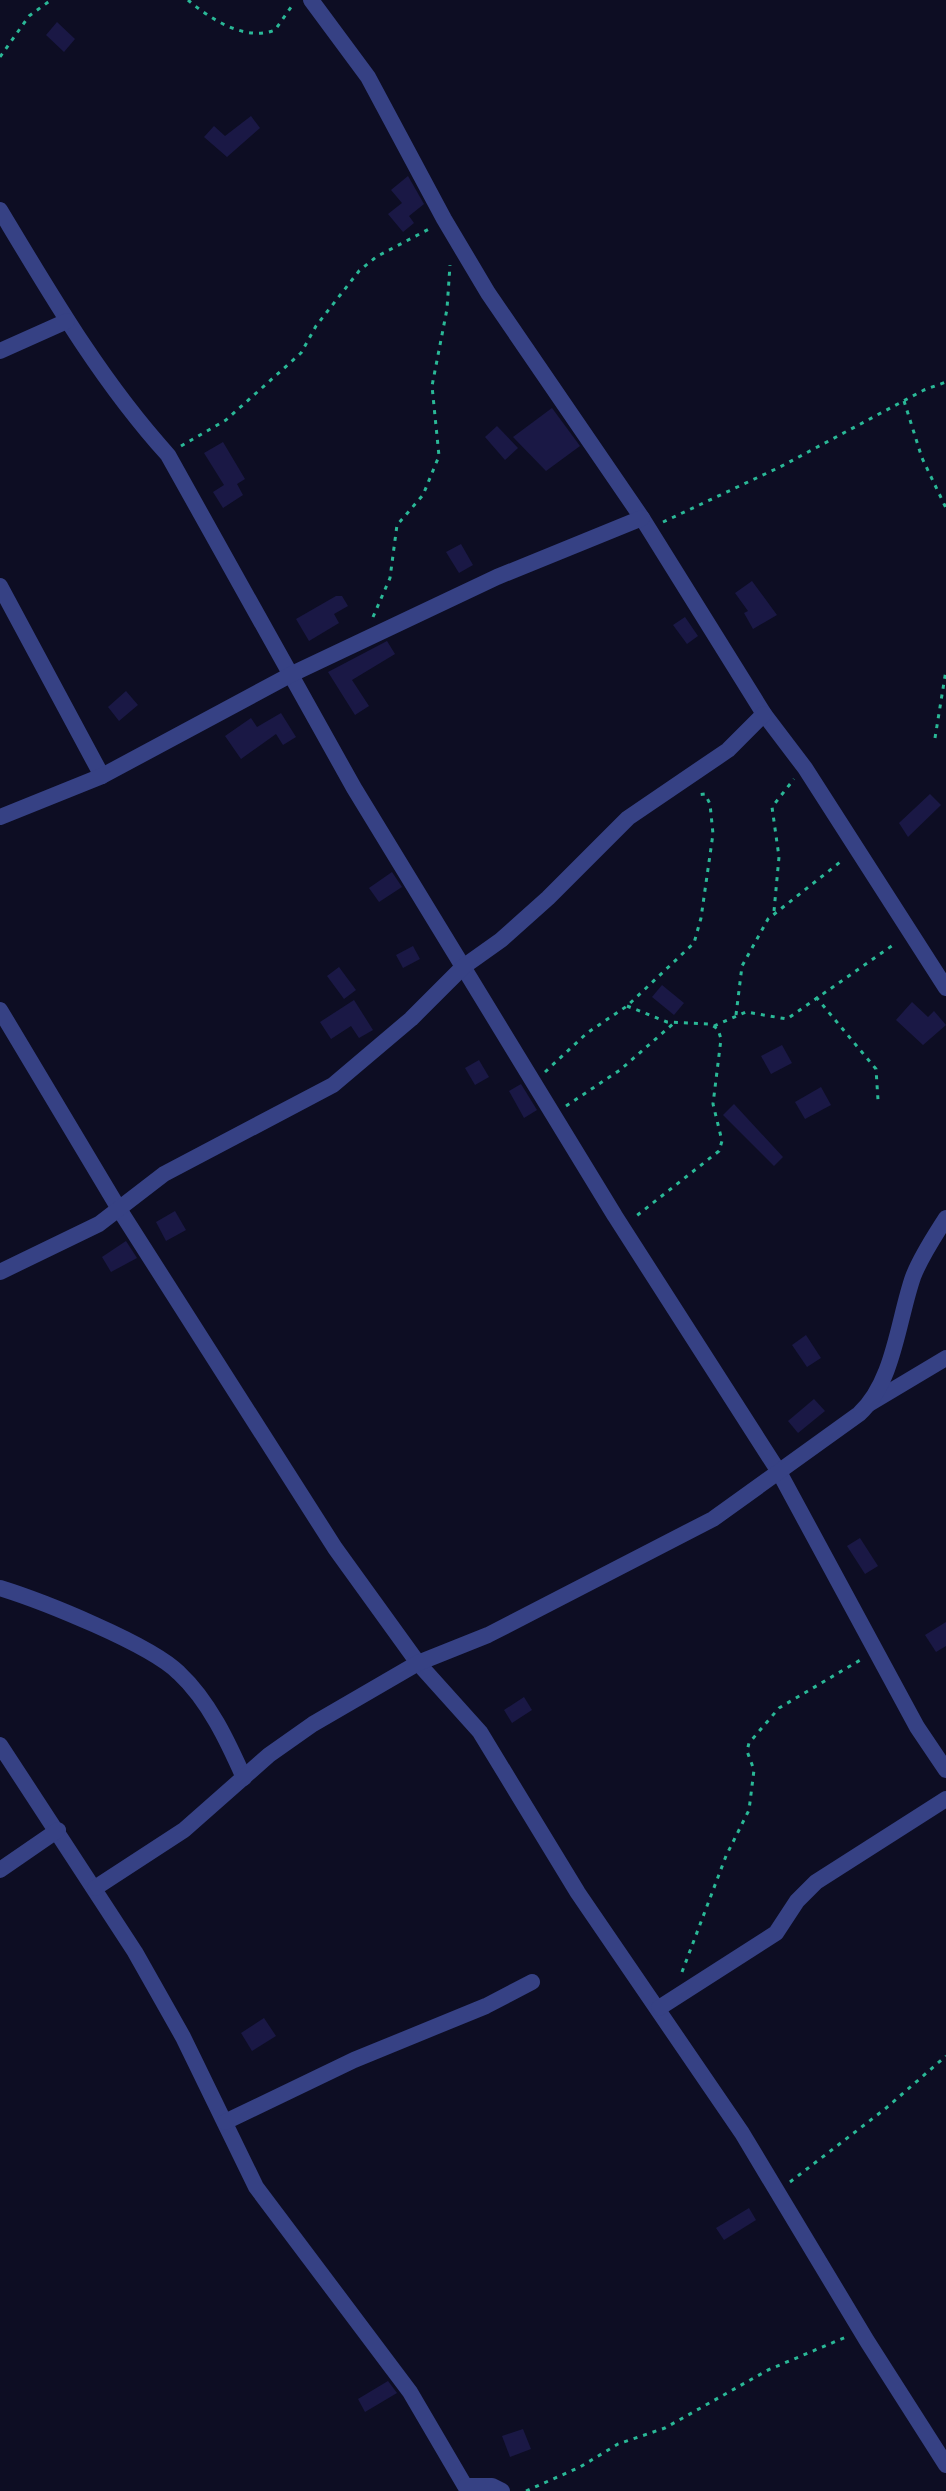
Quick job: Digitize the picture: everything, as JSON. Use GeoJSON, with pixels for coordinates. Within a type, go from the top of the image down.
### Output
{"type":"FeatureCollection","features":[{"type":"Feature","properties":{"kind":"street"},"geometry":{"type":"LineString","coordinates":[[311,0],[368,77],[444,219],[488,293],[645,524],[764,714],[805,768],[946,988]]}},
{"type":"Feature","properties":{"kind":"street"},"geometry":{"type":"LineString","coordinates":[[0,210],[67,321],[133,416],[168,455],[354,788],[621,1226],[779,1472],[917,1727],[946,1770]]}},
{"type":"Feature","properties":{"kind":"street"},"geometry":{"type":"LineString","coordinates":[[0,351],[67,321]]}},
{"type":"Feature","properties":{"kind":"street"},"geometry":{"type":"LineString","coordinates":[[0,817],[102,776],[292,674],[497,577],[645,524]]}},
{"type":"Feature","properties":{"kind":"street"},"geometry":{"type":"LineString","coordinates":[[0,586],[102,776]]}},
{"type":"Feature","properties":{"kind":"street"},"geometry":{"type":"LineString","coordinates":[[0,1272],[80,1235],[164,1174],[333,1085],[411,1019],[463,967],[501,940],[548,898],[628,818],[728,750],[764,714]]}},
{"type":"Feature","properties":{"kind":"street"},"geometry":{"type":"LineString","coordinates":[[0,1010],[119,1209],[335,1548],[418,1663],[480,1732],[578,1893],[659,2008],[778,2192],[861,2332],[946,2465]]}},
{"type":"Feature","properties":{"kind":"street"},"geometry":{"type":"LineString","coordinates":[[869,1404],[894,1344],[914,1275],[946,1218]]}},
{"type":"Feature","properties":{"kind":"street"},"geometry":{"type":"LineString","coordinates":[[95,1888],[184,1830],[269,1755],[313,1724],[418,1663],[488,1635],[713,1519],[869,1404],[946,1358]]}},
{"type":"Feature","properties":{"kind":"street"},"geometry":{"type":"LineString","coordinates":[[0,1588],[163,1659],[193,1687],[229,1744],[244,1778]]}},
{"type":"Feature","properties":{"kind":"street"},"geometry":{"type":"LineString","coordinates":[[0,1745],[95,1888],[183,2037],[256,2187],[410,2392],[467,2488],[492,2486],[502,2491]]}},
{"type":"Feature","properties":{"kind":"street"},"geometry":{"type":"LineString","coordinates":[[659,2008],[776,1933],[797,1901],[816,1882],[946,1799]]}},
{"type":"Feature","properties":{"kind":"street"},"geometry":{"type":"LineString","coordinates":[[0,1870],[58,1830]]}},
{"type":"Feature","properties":{"kind":"street"},"geometry":{"type":"LineString","coordinates":[[225,2122],[354,2060],[486,2006],[532,1982]]}},
{"type":"Feature","properties":{"kind":"path"},"geometry":{"type":"LineString","coordinates":[[0,57],[29,16],[51,0]]}},
{"type":"Feature","properties":{"kind":"path"},"geometry":{"type":"LineString","coordinates":[[188,0],[224,24],[241,31],[267,33],[275,30],[296,0]]}},
{"type":"Feature","properties":{"kind":"path"},"geometry":{"type":"LineString","coordinates":[[168,455],[226,420],[301,353],[345,287],[376,257],[444,219]]}},
{"type":"Feature","properties":{"kind":"path"},"geometry":{"type":"LineString","coordinates":[[356,644],[377,609],[390,578],[397,525],[423,495],[439,456],[432,386],[447,309],[450,261]]}},
{"type":"Feature","properties":{"kind":"path"},"geometry":{"type":"LineString","coordinates":[[645,524],[780,467],[946,382]]}},
{"type":"Feature","properties":{"kind":"path"},"geometry":{"type":"LineString","coordinates":[[904,401],[922,458],[946,508]]}},
{"type":"Feature","properties":{"kind":"path"},"geometry":{"type":"LineString","coordinates":[[935,738],[946,670]]}},
{"type":"Feature","properties":{"kind":"path"},"geometry":{"type":"LineString","coordinates":[[774,912],[779,857],[772,807],[805,768]]}},
{"type":"Feature","properties":{"kind":"path"},"geometry":{"type":"LineString","coordinates":[[533,1082],[587,1033],[627,1006],[689,948],[699,930],[713,834],[710,804],[705,794],[689,796],[676,788]]}},
{"type":"Feature","properties":{"kind":"path"},"geometry":{"type":"LineString","coordinates":[[736,1015],[743,964],[774,912],[857,850]]}},
{"type":"Feature","properties":{"kind":"path"},"geometry":{"type":"LineString","coordinates":[[627,1006],[675,1023],[714,1026],[746,1012],[784,1020],[912,931]]}},
{"type":"Feature","properties":{"kind":"path"},"geometry":{"type":"LineString","coordinates":[[816,997],[876,1069],[878,1100]]}},
{"type":"Feature","properties":{"kind":"path"},"geometry":{"type":"LineString","coordinates":[[553,1114],[620,1070],[675,1023]]}},
{"type":"Feature","properties":{"kind":"path"},"geometry":{"type":"LineString","coordinates":[[621,1226],[657,1203],[719,1151],[722,1141],[713,1104],[721,1039],[714,1026]]}},
{"type":"Feature","properties":{"kind":"path"},"geometry":{"type":"LineString","coordinates":[[679,1996],[688,1951],[749,1810],[754,1770],[747,1751],[749,1743],[779,1708],[840,1669],[877,1652]]}},
{"type":"Feature","properties":{"kind":"path"},"geometry":{"type":"LineString","coordinates":[[778,2192],[946,2056]]}},
{"type":"Feature","properties":{"kind":"path"},"geometry":{"type":"LineString","coordinates":[[526,2491],[580,2467],[618,2444],[658,2432],[768,2370],[861,2332]]}},
{"type":"Feature","properties":{"kind":"building"},"geometry":{"type":"Polygon","coordinates":[[[57,22],[75,39],[64,52],[46,35],[57,22]]]}},
{"type":"Feature","properties":{"kind":"building"},"geometry":{"type":"Polygon","coordinates":[[[251,116],[260,128],[227,157],[204,137],[214,126],[225,136],[251,116]]]}},
{"type":"Feature","properties":{"kind":"building"},"geometry":{"type":"Polygon","coordinates":[[[408,176],[424,204],[409,216],[414,223],[403,232],[388,214],[402,203],[391,190],[408,176]]]}},
{"type":"Feature","properties":{"kind":"building"},"geometry":{"type":"Polygon","coordinates":[[[552,408],[580,446],[546,471],[513,437],[552,408]]]}},
{"type":"Feature","properties":{"kind":"building"},"geometry":{"type":"Polygon","coordinates":[[[497,426],[518,448],[505,460],[485,437],[497,426]]]}},
{"type":"Feature","properties":{"kind":"building"},"geometry":{"type":"Polygon","coordinates":[[[223,442],[245,479],[237,484],[243,495],[223,508],[213,492],[224,485],[204,453],[223,442]]]}},
{"type":"Feature","properties":{"kind":"building"},"geometry":{"type":"Polygon","coordinates":[[[461,544],[473,565],[459,573],[446,552],[461,544]]]}},
{"type":"Feature","properties":{"kind":"building"},"geometry":{"type":"Polygon","coordinates":[[[752,581],[777,615],[753,629],[744,613],[748,611],[735,593],[752,581]]]}},
{"type":"Feature","properties":{"kind":"building"},"geometry":{"type":"Polygon","coordinates":[[[336,596],[342,596],[348,606],[334,614],[339,623],[309,641],[296,619],[336,596]]]}},
{"type":"Feature","properties":{"kind":"building"},"geometry":{"type":"Polygon","coordinates":[[[685,617],[698,636],[687,644],[673,625],[685,617]]]}},
{"type":"Feature","properties":{"kind":"building"},"geometry":{"type":"Polygon","coordinates":[[[387,641],[395,654],[352,680],[369,706],[355,715],[328,672],[387,641]]]}},
{"type":"Feature","properties":{"kind":"building"},"geometry":{"type":"Polygon","coordinates":[[[126,691],[138,705],[119,721],[108,707],[126,691]]]}},
{"type":"Feature","properties":{"kind":"building"},"geometry":{"type":"Polygon","coordinates":[[[281,713],[296,737],[283,745],[276,734],[241,759],[225,736],[251,718],[257,727],[281,713]]]}},
{"type":"Feature","properties":{"kind":"building"},"geometry":{"type":"Polygon","coordinates":[[[930,794],[941,805],[908,837],[899,823],[930,794]]]}},
{"type":"Feature","properties":{"kind":"building"},"geometry":{"type":"Polygon","coordinates":[[[392,872],[402,887],[379,902],[369,888],[392,872]]]}},
{"type":"Feature","properties":{"kind":"building"},"geometry":{"type":"Polygon","coordinates":[[[413,946],[420,959],[403,968],[396,955],[413,946]]]}},
{"type":"Feature","properties":{"kind":"building"},"geometry":{"type":"Polygon","coordinates":[[[339,967],[356,990],[344,999],[327,976],[339,967]]]}},
{"type":"Feature","properties":{"kind":"building"},"geometry":{"type":"Polygon","coordinates":[[[662,985],[684,1003],[674,1015],[652,997],[662,985]]]}},
{"type":"Feature","properties":{"kind":"building"},"geometry":{"type":"Polygon","coordinates":[[[354,1000],[373,1030],[359,1038],[351,1026],[331,1039],[320,1022],[354,1000]]]}},
{"type":"Feature","properties":{"kind":"building"},"geometry":{"type":"Polygon","coordinates":[[[912,1002],[928,1017],[934,1011],[946,1025],[923,1045],[896,1020],[912,1002]]]}},
{"type":"Feature","properties":{"kind":"building"},"geometry":{"type":"Polygon","coordinates":[[[782,1045],[792,1063],[771,1074],[761,1056],[782,1045]]]}},
{"type":"Feature","properties":{"kind":"building"},"geometry":{"type":"Polygon","coordinates":[[[479,1060],[489,1077],[475,1085],[465,1068],[479,1060]]]}},
{"type":"Feature","properties":{"kind":"building"},"geometry":{"type":"Polygon","coordinates":[[[521,1084],[537,1110],[524,1118],[509,1091],[521,1084]]]}},
{"type":"Feature","properties":{"kind":"building"},"geometry":{"type":"Polygon","coordinates":[[[821,1087],[831,1105],[805,1119],[795,1102],[821,1087]]]}},
{"type":"Feature","properties":{"kind":"building"},"geometry":{"type":"Polygon","coordinates":[[[734,1104],[783,1157],[774,1166],[723,1115],[734,1104]]]}},
{"type":"Feature","properties":{"kind":"building"},"geometry":{"type":"Polygon","coordinates":[[[175,1211],[186,1230],[166,1241],[156,1222],[175,1211]]]}},
{"type":"Feature","properties":{"kind":"building"},"geometry":{"type":"Polygon","coordinates":[[[126,1241],[137,1258],[111,1272],[102,1257],[126,1241]]]}},
{"type":"Feature","properties":{"kind":"building"},"geometry":{"type":"Polygon","coordinates":[[[806,1335],[821,1358],[807,1367],[792,1345],[806,1335]]]}},
{"type":"Feature","properties":{"kind":"building"},"geometry":{"type":"Polygon","coordinates":[[[814,1399],[825,1411],[798,1433],[788,1421],[814,1399]]]}},
{"type":"Feature","properties":{"kind":"building"},"geometry":{"type":"Polygon","coordinates":[[[860,1538],[878,1566],[865,1574],[847,1546],[860,1538]]]}},
{"type":"Feature","properties":{"kind":"building"},"geometry":{"type":"Polygon","coordinates":[[[946,1622],[946,1646],[936,1652],[925,1635],[946,1622]]]}},
{"type":"Feature","properties":{"kind":"building"},"geometry":{"type":"Polygon","coordinates":[[[524,1697],[532,1710],[512,1723],[504,1710],[524,1697]]]}},
{"type":"Feature","properties":{"kind":"building"},"geometry":{"type":"Polygon","coordinates":[[[264,2018],[276,2036],[252,2051],[241,2033],[264,2018]]]}},
{"type":"Feature","properties":{"kind":"building"},"geometry":{"type":"Polygon","coordinates":[[[749,2208],[756,2220],[724,2240],[716,2228],[749,2208]]]}},
{"type":"Feature","properties":{"kind":"building"},"geometry":{"type":"Polygon","coordinates":[[[388,2381],[397,2393],[365,2412],[358,2399],[388,2381]]]}},
{"type":"Feature","properties":{"kind":"building"},"geometry":{"type":"Polygon","coordinates":[[[523,2429],[531,2449],[510,2457],[502,2436],[523,2429]]]}}]}
